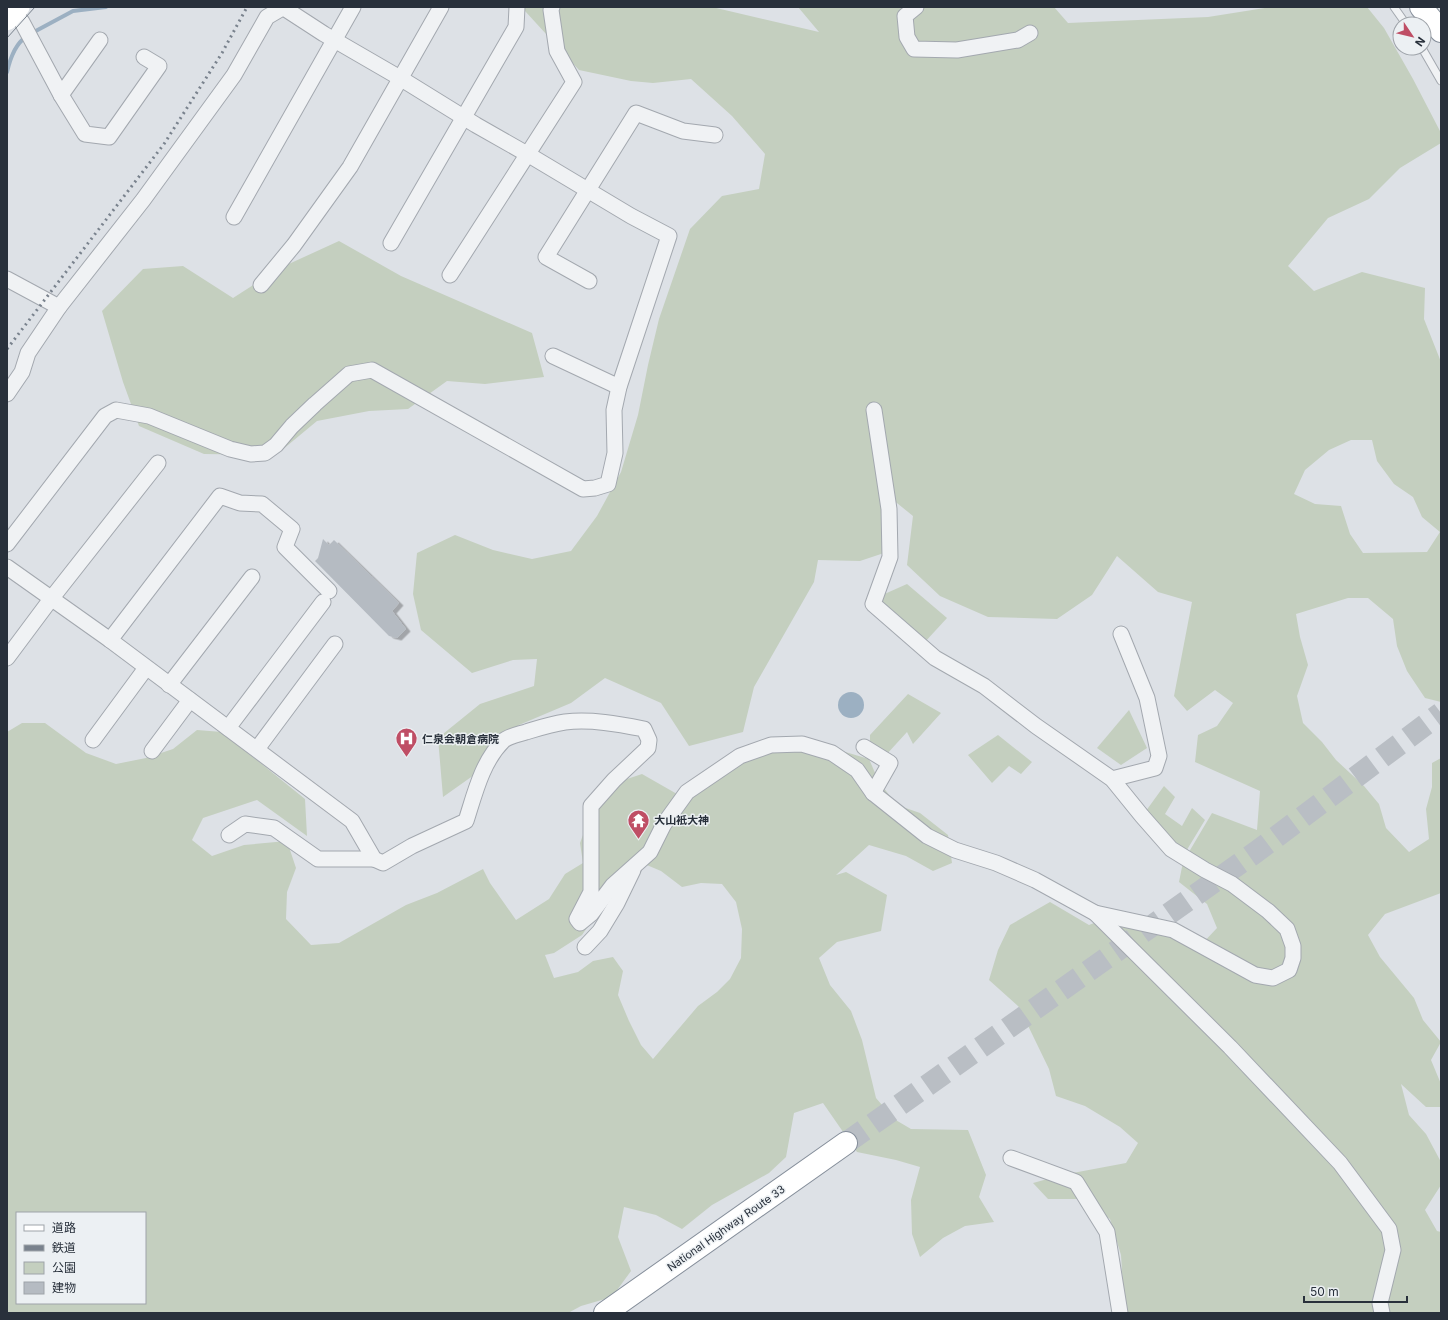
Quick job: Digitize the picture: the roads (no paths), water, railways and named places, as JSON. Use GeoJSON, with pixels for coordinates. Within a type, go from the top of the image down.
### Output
{"type":"FeatureCollection","features":[{"type":"Feature","properties":{"kind":"highway"},"geometry":{"type":"LineString","coordinates":[[1421,7],[1441,31]]}},
{"type":"Feature","properties":{"kind":"highway","name":"National Highway Route 33"},"geometry":{"type":"LineString","coordinates":[[605,1313],[846,1143]]}},
{"type":"Feature","properties":{"kind":"street"},"geometry":{"type":"LineString","coordinates":[[7,394],[22,372],[28,353],[59,307],[143,200],[234,75],[267,17],[284,7],[333,40],[400,78],[631,216],[669,236],[619,387],[614,410],[615,452],[608,484],[595,488],[582,489],[372,370],[349,374],[292,426],[276,445],[265,453],[251,454],[230,449],[149,416],[116,410],[105,416],[7,544]]}},
{"type":"Feature","properties":{"kind":"street"},"geometry":{"type":"LineString","coordinates":[[234,217],[353,7]]}},
{"type":"Feature","properties":{"kind":"street"},"geometry":{"type":"LineString","coordinates":[[261,285],[294,245],[350,167],[440,7]]}},
{"type":"Feature","properties":{"kind":"street"},"geometry":{"type":"LineString","coordinates":[[391,243],[516,27],[517,7]]}},
{"type":"Feature","properties":{"kind":"street"},"geometry":{"type":"LineString","coordinates":[[450,275],[574,82],[556,51],[551,10],[552,7]]}},
{"type":"Feature","properties":{"kind":"street"},"geometry":{"type":"LineString","coordinates":[[916,7],[905,16],[907,37],[914,49],[957,50],[1018,40],[1030,33]]}},
{"type":"Feature","properties":{"kind":"street"},"geometry":{"type":"LineString","coordinates":[[19,21],[85,134],[109,137],[159,66],[144,57]]}},
{"type":"Feature","properties":{"kind":"street"},"geometry":{"type":"LineString","coordinates":[[61,95],[100,40]]}},
{"type":"Feature","properties":{"kind":"street"},"geometry":{"type":"LineString","coordinates":[[589,281],[546,258],[636,112],[684,131],[715,135]]}},
{"type":"Feature","properties":{"kind":"street"},"geometry":{"type":"LineString","coordinates":[[7,279],[59,307]]}},
{"type":"Feature","properties":{"kind":"street"},"geometry":{"type":"LineString","coordinates":[[553,356],[619,387]]}},
{"type":"Feature","properties":{"kind":"street"},"geometry":{"type":"LineString","coordinates":[[874,410],[889,509],[890,557],[873,604],[935,658],[984,686],[1036,726],[1112,779],[1171,849],[1205,870],[1232,884],[1273,916],[1287,930],[1294,946],[1293,958],[1289,970],[1273,978],[1255,975],[1173,930],[1095,913]]}},
{"type":"Feature","properties":{"kind":"street"},"geometry":{"type":"LineString","coordinates":[[7,658],[51,599],[158,463]]}},
{"type":"Feature","properties":{"kind":"street"},"geometry":{"type":"LineString","coordinates":[[110,640],[220,496],[240,503],[262,504],[292,529],[285,547],[326,596],[228,728]]}},
{"type":"Feature","properties":{"kind":"street"},"geometry":{"type":"LineString","coordinates":[[7,567],[110,640],[352,821],[374,859]]}},
{"type":"Feature","properties":{"kind":"street"},"geometry":{"type":"LineString","coordinates":[[169,685],[252,577]]}},
{"type":"Feature","properties":{"kind":"street"},"geometry":{"type":"LineString","coordinates":[[1112,779],[1155,768],[1159,756],[1147,698],[1121,634]]}},
{"type":"Feature","properties":{"kind":"street"},"geometry":{"type":"LineString","coordinates":[[257,749],[335,644]]}},
{"type":"Feature","properties":{"kind":"street"},"geometry":{"type":"LineString","coordinates":[[92,740],[146,668]]}},
{"type":"Feature","properties":{"kind":"street"},"geometry":{"type":"LineString","coordinates":[[152,751],[190,700]]}},
{"type":"Feature","properties":{"kind":"street"},"geometry":{"type":"LineString","coordinates":[[229,835],[245,824],[274,828],[318,858],[374,859],[383,863],[412,846],[466,820],[481,775],[493,754],[505,739],[548,725],[565,722],[587,721],[612,723],[644,730],[649,740],[648,748],[614,780],[591,806],[591,892],[577,919],[580,923],[591,914],[613,885],[650,852],[664,824],[687,792],[740,756],[771,745],[802,744],[832,753],[857,770],[873,793],[927,836],[956,850],[996,863],[1035,880],[1095,913],[1230,1047],[1340,1163],[1389,1229],[1393,1250],[1380,1303],[1382,1313]]}},
{"type":"Feature","properties":{"kind":"street"},"geometry":{"type":"LineString","coordinates":[[864,747],[890,764],[873,793]]}},
{"type":"Feature","properties":{"kind":"street"},"geometry":{"type":"LineString","coordinates":[[585,947],[603,925],[617,903],[636,864]]}},
{"type":"Feature","properties":{"kind":"street"},"geometry":{"type":"LineString","coordinates":[[1011,1158],[1076,1182],[1107,1232],[1120,1313]]}},
{"type":"Feature","properties":{"kind":"lane"},"geometry":{"type":"LineString","coordinates":[[1394,7],[1400,16]]}},
{"type":"Feature","properties":{"kind":"lane"},"geometry":{"type":"LineString","coordinates":[[1427,56],[1441,81]]}},
{"type":"Feature","properties":{"kind":"water"},"geometry":{"type":"Polygon","coordinates":[[[851,692],[860,696],[864,705],[860,714],[851,718],[842,714],[838,705],[842,696],[851,692]]]}},
{"type":"Feature","properties":{"kind":"waterway"},"geometry":{"type":"LineString","coordinates":[[32,33],[73,11],[106,7]]}},
{"type":"Feature","properties":{"kind":"waterway"},"geometry":{"type":"LineString","coordinates":[[7,72],[11,57],[16,48],[26,37]]}},
{"type":"Feature","properties":{"kind":"tunnel"},"geometry":{"type":"LineString","coordinates":[[846,1143],[1256,852],[1441,713]]}},
{"type":"Feature","properties":{"kind":"tram line"},"geometry":{"type":"LineString","coordinates":[[7,38],[35,7]]}},
{"type":"Feature","properties":{"kind":"railway"},"geometry":{"type":"LineString","coordinates":[[7,349],[164,144],[222,53],[247,7]]}},
{"type":"Feature","properties":{"kind":"place","name":"仁泉会朝倉病院"},"geometry":{"type":"Point","coordinates":[407,758]}},
{"type":"Feature","properties":{"kind":"place","name":"大山衹大神"},"geometry":{"type":"Point","coordinates":[639,840]}}]}
